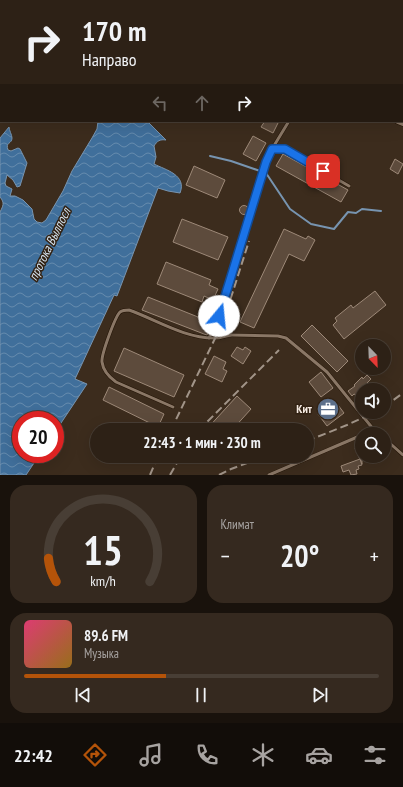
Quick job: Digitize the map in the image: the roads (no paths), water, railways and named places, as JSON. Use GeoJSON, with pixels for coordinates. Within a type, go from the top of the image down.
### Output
{"type":"FeatureCollection","features":[{"type":"Feature","properties":{"kind":"lane"},"geometry":{"type":"LineString","coordinates":[[209,338],[219,316],[266,162],[288,122]]}},
{"type":"Feature","properties":{"kind":"lane"},"geometry":{"type":"LineString","coordinates":[[272,149],[285,149],[349,186]]}},
{"type":"Feature","properties":{"kind":"lane"},"geometry":{"type":"LineString","coordinates":[[173,407],[116,382],[108,375],[102,366],[102,356],[120,312],[130,310],[180,332],[196,336],[209,338],[220,338],[228,335],[278,336],[286,338],[327,372],[372,427]]}},
{"type":"Feature","properties":{"kind":"lane"},"geometry":{"type":"LineString","coordinates":[[269,475],[355,438]]}},
{"type":"Feature","properties":{"kind":"lane"},"geometry":{"type":"LineString","coordinates":[[391,444],[403,455]]}},
{"type":"Feature","properties":{"kind":"water","name":"протока Вылпосл"},"geometry":{"type":"Polygon","coordinates":[[[98,122],[148,122],[166,140],[159,141],[154,146],[156,157],[154,164],[178,177],[181,182],[180,193],[158,188],[117,296],[114,295],[75,379],[87,384],[64,418],[64,411],[12,411],[12,463],[34,463],[26,475],[0,475],[0,212],[3,201],[0,197],[0,138],[9,127],[12,138],[7,146],[8,150],[11,151],[18,148],[20,149],[27,163],[20,186],[17,187],[13,180],[7,175],[5,183],[6,186],[12,189],[10,196],[15,196],[23,200],[32,209],[34,219],[37,222],[42,223],[46,220],[63,191],[72,171],[97,129],[98,122]]]}},
{"type":"Feature","properties":{"kind":"waterway"},"geometry":{"type":"LineString","coordinates":[[210,156],[231,161],[260,171]]}},
{"type":"Feature","properties":{"kind":"waterway"},"geometry":{"type":"LineString","coordinates":[[266,173],[290,209],[311,224],[334,229],[348,212],[356,213],[362,209],[381,211]]}},
{"type":"Feature","properties":{"kind":"railway"},"geometry":{"type":"LineString","coordinates":[[174,423],[220,328],[249,241]]}},
{"type":"Feature","properties":{"kind":"railway"},"geometry":{"type":"LineString","coordinates":[[206,423],[279,350]]}},
{"type":"Feature","properties":{"kind":"railway"},"geometry":{"type":"LineString","coordinates":[[391,402],[403,393]]}},
{"type":"Feature","properties":{"kind":"railway"},"geometry":{"type":"LineString","coordinates":[[314,438],[360,419]]}},
{"type":"Feature","properties":{"kind":"railway"},"geometry":{"type":"LineString","coordinates":[[150,475],[155,463]]}},
{"type":"Feature","properties":{"kind":"railway"},"geometry":{"type":"LineString","coordinates":[[170,475],[177,463]]}},
{"type":"Feature","properties":{"kind":"railway"},"geometry":{"type":"LineString","coordinates":[[219,475],[247,463]]}},
{"type":"Feature","properties":{"kind":"place","name":"Кит"},"geometry":{"type":"Point","coordinates":[328,409]}}]}
